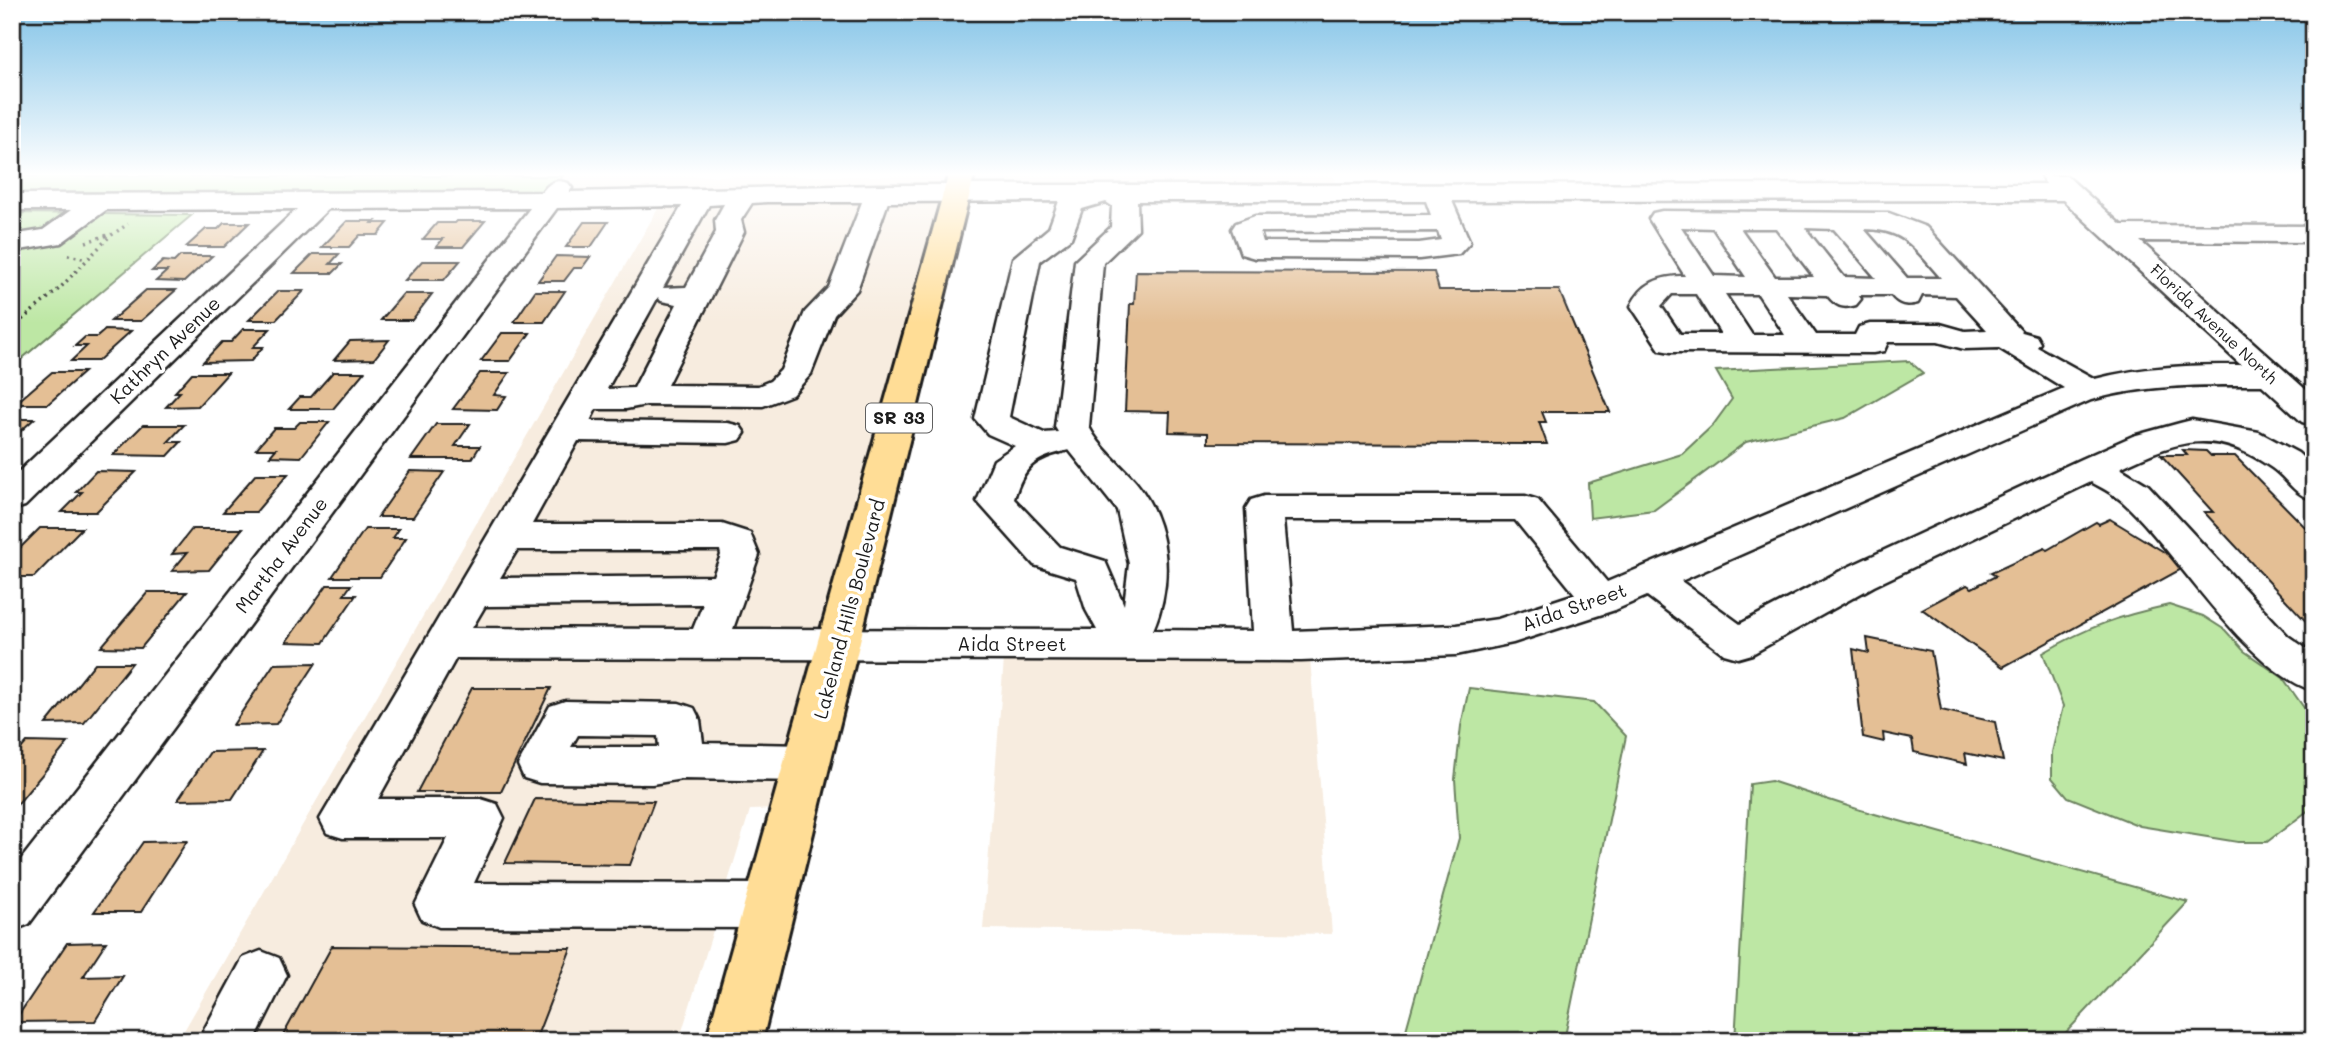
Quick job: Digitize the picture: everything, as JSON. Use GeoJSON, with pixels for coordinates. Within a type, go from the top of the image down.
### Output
{"type":"FeatureCollection","features":[{"type":"Feature","properties":{"kind":"main road","name":"Lakeland Hills Boulevard"},"geometry":{"type":"LineString","coordinates":[[734,1041],[949,225]]}},
{"type":"Feature","properties":{"kind":"street"},"geometry":{"type":"LineString","coordinates":[[14,243],[51,237],[67,225]]}},
{"type":"Feature","properties":{"kind":"street","name":"Kathryn Avenue"},"geometry":{"type":"LineString","coordinates":[[12,498],[296,225]]}},
{"type":"Feature","properties":{"kind":"street","name":"Martha Avenue"},"geometry":{"type":"LineString","coordinates":[[12,909],[531,225]]}},
{"type":"Feature","properties":{"kind":"street"},"geometry":{"type":"LineString","coordinates":[[684,225],[508,537],[496,550],[343,819],[481,818],[439,905],[770,906]]}},
{"type":"Feature","properties":{"kind":"street"},"geometry":{"type":"LineString","coordinates":[[646,395],[730,232],[729,225]]}},
{"type":"Feature","properties":{"kind":"street"},"geometry":{"type":"LineString","coordinates":[[586,400],[626,399],[646,395],[763,396],[781,388],[795,374],[820,312],[842,290],[866,225]]}},
{"type":"Feature","properties":{"kind":"street"},"geometry":{"type":"LineString","coordinates":[[1041,444],[1000,427],[992,419],[1027,258],[1060,232],[1062,225]]}},
{"type":"Feature","properties":{"kind":"street"},"geometry":{"type":"LineString","coordinates":[[1124,225],[1124,229],[1089,261],[1072,427],[1078,440],[1131,500],[1143,537],[1149,570],[1146,597],[1141,616],[1125,645]]}},
{"type":"Feature","properties":{"kind":"street"},"geometry":{"type":"LineString","coordinates":[[1253,225],[1246,229],[1251,248],[1255,250],[1419,251],[1449,248],[1454,245],[1455,238],[1449,225]]}},
{"type":"Feature","properties":{"kind":"street"},"geometry":{"type":"LineString","coordinates":[[1666,225],[1744,344]]}},
{"type":"Feature","properties":{"kind":"street"},"geometry":{"type":"LineString","coordinates":[[1725,225],[1807,344]]}},
{"type":"Feature","properties":{"kind":"street"},"geometry":{"type":"LineString","coordinates":[[1788,225],[1836,286],[1870,333],[1873,344],[1671,343],[1646,306],[1650,294],[1658,287],[1705,285],[1766,286],[1836,286],[1964,287]]}},
{"type":"Feature","properties":{"kind":"street"},"geometry":{"type":"LineString","coordinates":[[1846,225],[1940,333]]}},
{"type":"Feature","properties":{"kind":"street"},"geometry":{"type":"LineString","coordinates":[[1898,225],[1916,233],[2011,339],[2011,344],[2043,366],[2054,367],[2091,390]]}},
{"type":"Feature","properties":{"kind":"street","name":"Florida Avenue North"},"geometry":{"type":"LineString","coordinates":[[2106,225],[2314,415]]}},
{"type":"Feature","properties":{"kind":"street"},"geometry":{"type":"LineString","coordinates":[[2115,233],[2314,234]]}},
{"type":"Feature","properties":{"kind":"street"},"geometry":{"type":"LineString","coordinates":[[1041,248],[1071,249],[1089,261]]}},
{"type":"Feature","properties":{"kind":"street"},"geometry":{"type":"LineString","coordinates":[[645,294],[696,296]]}},
{"type":"Feature","properties":{"kind":"street"},"geometry":{"type":"LineString","coordinates":[[1870,333],[1940,333],[1964,340],[2011,339]]}},
{"type":"Feature","properties":{"kind":"street","name":"Aida Street"},"geometry":{"type":"LineString","coordinates":[[444,643],[1274,646],[1456,640],[1499,633],[1601,600],[2091,390],[2127,380],[2192,375],[2269,375]]}},
{"type":"Feature","properties":{"kind":"street"},"geometry":{"type":"LineString","coordinates":[[1651,579],[1738,643],[1860,577],[2093,467],[2145,443],[2192,430],[2247,439],[2286,461],[2314,489]]}},
{"type":"Feature","properties":{"kind":"street"},"geometry":{"type":"LineString","coordinates":[[568,431],[727,433]]}},
{"type":"Feature","properties":{"kind":"street"},"geometry":{"type":"LineString","coordinates":[[1078,440],[1041,444],[1006,468],[995,501],[1047,556],[1092,570],[1122,556],[1134,548],[1143,537]]}},
{"type":"Feature","properties":{"kind":"street"},"geometry":{"type":"LineString","coordinates":[[2093,467],[2135,493],[2274,647],[2314,675]]}},
{"type":"Feature","properties":{"kind":"street"},"geometry":{"type":"LineString","coordinates":[[1274,646],[1264,508],[1525,508],[1601,600]]}},
{"type":"Feature","properties":{"kind":"street"},"geometry":{"type":"LineString","coordinates":[[508,537],[722,537],[737,542],[740,555],[708,644]]}},
{"type":"Feature","properties":{"kind":"street"},"geometry":{"type":"LineString","coordinates":[[1092,570],[1106,610],[1125,645]]}},
{"type":"Feature","properties":{"kind":"street"},"geometry":{"type":"LineString","coordinates":[[473,592],[728,590]]}},
{"type":"Feature","properties":{"kind":"street"},"geometry":{"type":"LineString","coordinates":[[682,761],[808,763]]}},
{"type":"Feature","properties":{"kind":"street"},"geometry":{"type":"LineString","coordinates":[[225,1041],[261,975]]}},
{"type":"Feature","properties":{"kind":"path"},"geometry":{"type":"LineString","coordinates":[[12,328],[59,289],[110,236],[127,225]]}},
{"type":"Feature","properties":{"kind":"shaded area"},"geometry":{"type":"Polygon","coordinates":[[[648,225],[940,225],[779,809],[750,810],[679,1041],[178,1041],[648,225]]]}},
{"type":"Feature","properties":{"kind":"shaded area"},"geometry":{"type":"Polygon","coordinates":[[[1310,658],[1332,934],[983,929],[1004,659],[1310,658]]]}},
{"type":"Feature","properties":{"kind":"green space"},"geometry":{"type":"Polygon","coordinates":[[[12,225],[180,225],[12,367],[12,225]]]}},
{"type":"Feature","properties":{"kind":"green space"},"geometry":{"type":"Polygon","coordinates":[[[1909,361],[1923,373],[1845,418],[1746,442],[1654,510],[1590,518],[1588,483],[1682,454],[1713,425],[1732,399],[1716,371],[1909,361]]]}},
{"type":"Feature","properties":{"kind":"green space"},"geometry":{"type":"Polygon","coordinates":[[[2169,605],[2203,616],[2225,630],[2244,651],[2283,678],[2314,722],[2314,806],[2267,842],[2238,842],[2140,826],[2068,797],[2052,778],[2052,752],[2063,706],[2043,653],[2104,623],[2169,605]]]}},
{"type":"Feature","properties":{"kind":"green space"},"geometry":{"type":"Polygon","coordinates":[[[1469,688],[1594,702],[1626,736],[1564,1041],[1403,1041],[1459,838],[1455,779],[1461,726],[1469,688]]]}},
{"type":"Feature","properties":{"kind":"green space"},"geometry":{"type":"Polygon","coordinates":[[[1771,781],[1857,809],[2188,902],[2058,1041],[1735,1041],[1750,784],[1771,781]]]}},
{"type":"Feature","properties":{"kind":"building"},"geometry":{"type":"Polygon","coordinates":[[[222,225],[247,225],[224,247],[186,247],[206,229],[218,229],[222,225]]]}},
{"type":"Feature","properties":{"kind":"building"},"geometry":{"type":"Polygon","coordinates":[[[343,225],[386,225],[378,235],[360,235],[349,247],[322,247],[343,225]]]}},
{"type":"Feature","properties":{"kind":"building"},"geometry":{"type":"Polygon","coordinates":[[[435,225],[481,225],[463,247],[436,247],[443,239],[423,239],[435,225]]]}},
{"type":"Feature","properties":{"kind":"building"},"geometry":{"type":"Polygon","coordinates":[[[582,225],[606,225],[591,247],[566,247],[582,225]]]}},
{"type":"Feature","properties":{"kind":"building"},"geometry":{"type":"Polygon","coordinates":[[[313,254],[339,254],[330,264],[342,264],[333,273],[294,273],[313,254]]]}},
{"type":"Feature","properties":{"kind":"building"},"geometry":{"type":"Polygon","coordinates":[[[180,256],[212,256],[184,282],[156,281],[167,271],[152,271],[163,261],[174,262],[180,256]]]}},
{"type":"Feature","properties":{"kind":"building"},"geometry":{"type":"Polygon","coordinates":[[[556,256],[590,257],[582,268],[574,268],[564,281],[538,281],[556,256]]]}},
{"type":"Feature","properties":{"kind":"building"},"geometry":{"type":"Polygon","coordinates":[[[422,261],[460,261],[444,280],[405,280],[422,261]]]}},
{"type":"Feature","properties":{"kind":"building"},"geometry":{"type":"Polygon","coordinates":[[[1136,271],[1434,272],[1439,290],[1559,290],[1610,412],[1542,412],[1546,422],[1539,422],[1547,444],[1208,443],[1208,433],[1169,432],[1170,412],[1125,411],[1130,304],[1134,304],[1136,271]]]}},
{"type":"Feature","properties":{"kind":"building"},"geometry":{"type":"Polygon","coordinates":[[[146,290],[176,290],[141,321],[111,321],[146,290]]]}},
{"type":"Feature","properties":{"kind":"building"},"geometry":{"type":"Polygon","coordinates":[[[278,291],[304,291],[276,320],[249,320],[278,291]]]}},
{"type":"Feature","properties":{"kind":"building"},"geometry":{"type":"Polygon","coordinates":[[[535,291],[565,291],[544,322],[514,322],[535,291]]]}},
{"type":"Feature","properties":{"kind":"building"},"geometry":{"type":"Polygon","coordinates":[[[403,294],[432,294],[412,320],[381,320],[403,294]]]}},
{"type":"Feature","properties":{"kind":"building"},"geometry":{"type":"Polygon","coordinates":[[[243,329],[270,329],[253,347],[263,347],[251,361],[203,362],[222,342],[231,342],[243,329]]]}},
{"type":"Feature","properties":{"kind":"building"},"geometry":{"type":"Polygon","coordinates":[[[105,330],[131,331],[98,361],[71,361],[87,346],[75,346],[85,337],[97,337],[105,330]]]}},
{"type":"Feature","properties":{"kind":"building"},"geometry":{"type":"Polygon","coordinates":[[[502,333],[530,333],[510,361],[481,361],[502,333]]]}},
{"type":"Feature","properties":{"kind":"building"},"geometry":{"type":"Polygon","coordinates":[[[389,340],[374,359],[334,360],[350,341],[389,340]]]}},
{"type":"Feature","properties":{"kind":"building"},"geometry":{"type":"Polygon","coordinates":[[[52,372],[84,372],[48,404],[15,404],[52,372]]]}},
{"type":"Feature","properties":{"kind":"building"},"geometry":{"type":"Polygon","coordinates":[[[333,372],[364,372],[333,409],[289,409],[300,397],[311,397],[333,372]]]}},
{"type":"Feature","properties":{"kind":"building"},"geometry":{"type":"Polygon","coordinates":[[[192,373],[228,373],[198,406],[166,407],[180,392],[175,392],[192,373]]]}},
{"type":"Feature","properties":{"kind":"building"},"geometry":{"type":"Polygon","coordinates":[[[480,373],[509,373],[494,395],[506,396],[497,410],[453,409],[480,373]]]}},
{"type":"Feature","properties":{"kind":"building"},"geometry":{"type":"Polygon","coordinates":[[[12,419],[34,419],[12,439],[12,419]]]}},
{"type":"Feature","properties":{"kind":"building"},"geometry":{"type":"Polygon","coordinates":[[[300,422],[329,422],[301,457],[270,456],[276,449],[256,449],[274,428],[294,428],[300,422]]]}},
{"type":"Feature","properties":{"kind":"building"},"geometry":{"type":"Polygon","coordinates":[[[436,424],[470,424],[455,446],[480,446],[472,459],[411,459],[436,424]]]}},
{"type":"Feature","properties":{"kind":"building"},"geometry":{"type":"Polygon","coordinates":[[[143,425],[184,425],[168,442],[181,442],[168,456],[113,455],[143,425]]]}},
{"type":"Feature","properties":{"kind":"building"},"geometry":{"type":"Polygon","coordinates":[[[2183,450],[2206,451],[2211,456],[2235,456],[2314,536],[2314,630],[2204,512],[2213,512],[2161,455],[2187,455],[2183,450]]]}},
{"type":"Feature","properties":{"kind":"building"},"geometry":{"type":"Polygon","coordinates":[[[96,471],[136,472],[96,512],[62,512],[82,492],[76,492],[96,471]]]}},
{"type":"Feature","properties":{"kind":"building"},"geometry":{"type":"Polygon","coordinates":[[[410,471],[444,472],[413,517],[378,517],[410,471]]]}},
{"type":"Feature","properties":{"kind":"building"},"geometry":{"type":"Polygon","coordinates":[[[256,474],[288,474],[256,512],[223,512],[256,474]]]}},
{"type":"Feature","properties":{"kind":"building"},"geometry":{"type":"Polygon","coordinates":[[[2110,519],[2187,566],[2003,667],[1922,609],[1967,585],[1972,588],[1996,576],[1991,573],[2045,548],[2047,550],[2096,522],[2099,524],[2110,519]]]}},
{"type":"Feature","properties":{"kind":"building"},"geometry":{"type":"Polygon","coordinates":[[[40,528],[82,528],[34,577],[12,577],[12,556],[40,528]]]}},
{"type":"Feature","properties":{"kind":"building"},"geometry":{"type":"Polygon","coordinates":[[[192,529],[242,529],[209,570],[172,571],[187,553],[172,554],[192,529]]]}},
{"type":"Feature","properties":{"kind":"building"},"geometry":{"type":"Polygon","coordinates":[[[365,529],[399,529],[393,538],[406,538],[380,577],[332,577],[365,529]]]}},
{"type":"Feature","properties":{"kind":"building"},"geometry":{"type":"Polygon","coordinates":[[[327,585],[351,585],[344,595],[356,595],[323,643],[286,642],[327,585]]]}},
{"type":"Feature","properties":{"kind":"building"},"geometry":{"type":"Polygon","coordinates":[[[148,592],[187,592],[141,648],[101,647],[148,592]]]}},
{"type":"Feature","properties":{"kind":"building"},"geometry":{"type":"Polygon","coordinates":[[[1867,638],[1931,651],[1941,710],[1995,722],[2003,761],[1965,753],[1967,764],[1914,752],[1912,739],[1883,733],[1884,742],[1863,737],[1853,649],[1869,653],[1867,638]]]}},
{"type":"Feature","properties":{"kind":"building"},"geometry":{"type":"Polygon","coordinates":[[[95,663],[132,663],[84,723],[46,724],[95,663]]]}},
{"type":"Feature","properties":{"kind":"building"},"geometry":{"type":"Polygon","coordinates":[[[316,663],[276,724],[233,725],[274,664],[316,663]]]}},
{"type":"Feature","properties":{"kind":"building"},"geometry":{"type":"Polygon","coordinates":[[[472,688],[551,688],[501,792],[417,792],[472,688]]]}},
{"type":"Feature","properties":{"kind":"building"},"geometry":{"type":"Polygon","coordinates":[[[27,742],[68,743],[16,806],[12,806],[12,759],[27,742]]]}},
{"type":"Feature","properties":{"kind":"building"},"geometry":{"type":"Polygon","coordinates":[[[263,751],[232,799],[178,800],[210,752],[263,751]]]}},
{"type":"Feature","properties":{"kind":"building"},"geometry":{"type":"Polygon","coordinates":[[[535,799],[654,801],[630,865],[505,863],[535,799]]]}},
{"type":"Feature","properties":{"kind":"building"},"geometry":{"type":"Polygon","coordinates":[[[187,841],[141,912],[94,912],[143,842],[187,841]]]}},
{"type":"Feature","properties":{"kind":"building"},"geometry":{"type":"Polygon","coordinates":[[[106,942],[83,977],[123,976],[95,1021],[14,1022],[67,943],[106,942]]]}},
{"type":"Feature","properties":{"kind":"building"},"geometry":{"type":"Polygon","coordinates":[[[332,946],[571,948],[535,1041],[280,1041],[332,946]]]}},
{"type":"Feature","properties":{"kind":"waterway"},"geometry":{"type":"LineString","coordinates":[[2305,1041],[2314,1029]]}}]}
